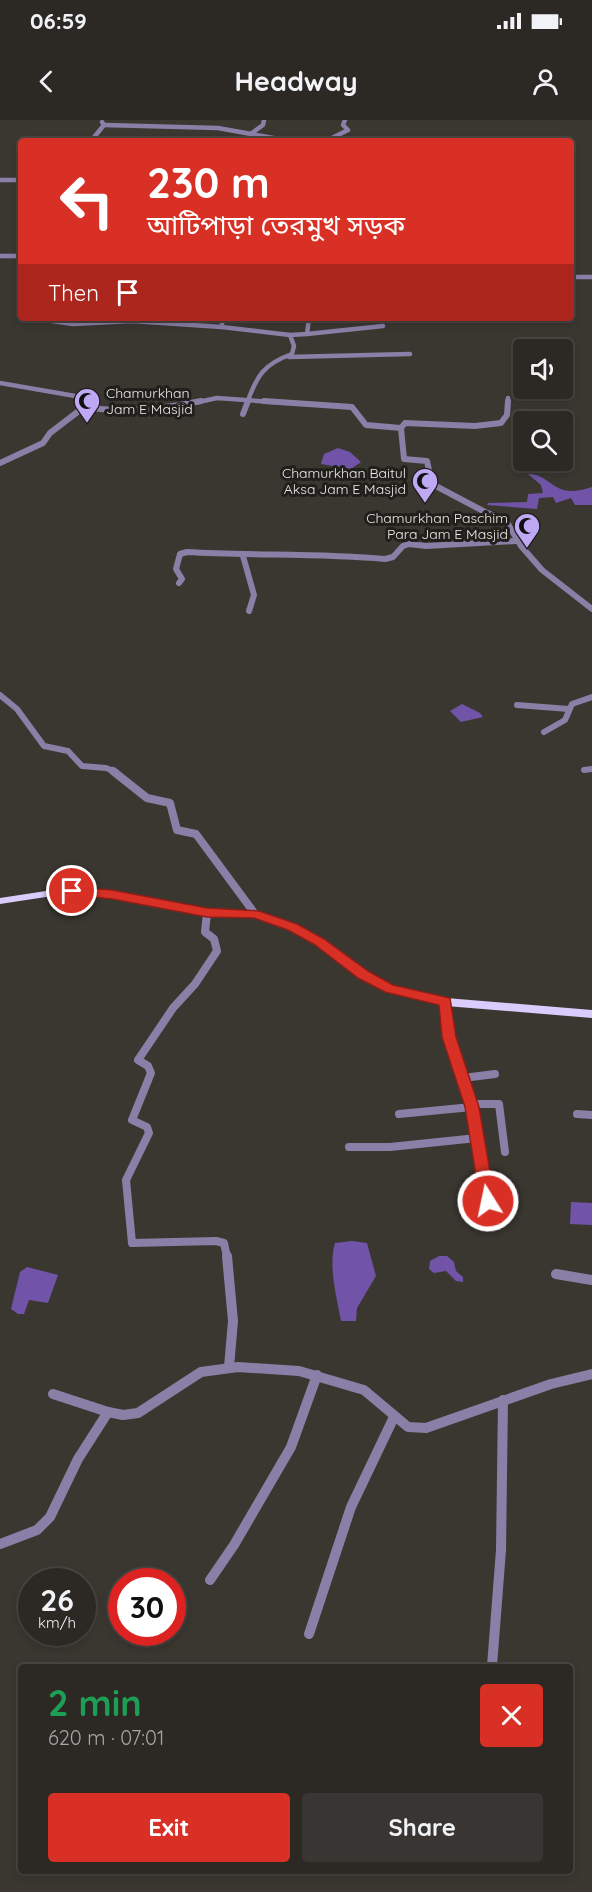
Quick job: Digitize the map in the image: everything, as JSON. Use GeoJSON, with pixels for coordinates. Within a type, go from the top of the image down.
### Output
{"type":"FeatureCollection","features":[{"type":"Feature","properties":{"kind":"main road"},"geometry":{"type":"LineString","coordinates":[[0,901],[59,892],[85,891],[207,913],[255,914],[292,927],[320,942],[363,975],[389,989],[446,1002],[592,1014]]}},
{"type":"Feature","properties":{"kind":"street"},"geometry":{"type":"LineString","coordinates":[[252,133],[263,125],[264,120]]}},
{"type":"Feature","properties":{"kind":"street"},"geometry":{"type":"LineString","coordinates":[[331,138],[348,130],[343,125],[345,120]]}},
{"type":"Feature","properties":{"kind":"street"},"geometry":{"type":"LineString","coordinates":[[94,138],[103,122],[172,125],[252,133],[276,138]]}},
{"type":"Feature","properties":{"kind":"street"},"geometry":{"type":"LineString","coordinates":[[0,180],[18,180]]}},
{"type":"Feature","properties":{"kind":"street"},"geometry":{"type":"LineString","coordinates":[[0,256],[18,256]]}},
{"type":"Feature","properties":{"kind":"street"},"geometry":{"type":"LineString","coordinates":[[574,277],[592,277]]}},
{"type":"Feature","properties":{"kind":"street"},"geometry":{"type":"LineString","coordinates":[[52,321],[73,324],[132,321],[222,327],[290,335],[383,326]]}},
{"type":"Feature","properties":{"kind":"street"},"geometry":{"type":"LineString","coordinates":[[222,321],[222,327]]}},
{"type":"Feature","properties":{"kind":"street"},"geometry":{"type":"LineString","coordinates":[[307,334],[309,321]]}},
{"type":"Feature","properties":{"kind":"street"},"geometry":{"type":"LineString","coordinates":[[290,335],[294,346],[290,357]]}},
{"type":"Feature","properties":{"kind":"street"},"geometry":{"type":"LineString","coordinates":[[243,414],[254,383],[272,361],[290,357],[410,354]]}},
{"type":"Feature","properties":{"kind":"street"},"geometry":{"type":"LineString","coordinates":[[0,383],[81,397],[84,407]]}},
{"type":"Feature","properties":{"kind":"street"},"geometry":{"type":"LineString","coordinates":[[0,463],[43,443],[50,433],[84,407],[118,410],[182,405],[217,398],[248,400],[352,407],[366,425],[401,428]]}},
{"type":"Feature","properties":{"kind":"street"},"geometry":{"type":"LineString","coordinates":[[508,398],[507,415],[501,423],[475,426],[405,423],[401,428],[404,459],[426,460],[432,484],[485,512],[502,516],[516,541],[574,598],[592,609]]}},
{"type":"Feature","properties":{"kind":"street"},"geometry":{"type":"LineString","coordinates":[[179,583],[182,579],[176,569],[182,552],[243,556],[333,554],[385,560],[393,557],[403,546],[409,544],[426,546],[516,541]]}},
{"type":"Feature","properties":{"kind":"street"},"geometry":{"type":"LineString","coordinates":[[243,556],[254,595],[249,611]]}},
{"type":"Feature","properties":{"kind":"street"},"geometry":{"type":"LineString","coordinates":[[0,695],[7,697],[16,706],[22,719],[44,746],[68,751],[82,766],[111,768],[148,799],[170,802],[177,830],[196,834],[201,844],[255,914]]}},
{"type":"Feature","properties":{"kind":"street"},"geometry":{"type":"LineString","coordinates":[[544,732],[565,720],[569,709],[578,701],[592,697]]}},
{"type":"Feature","properties":{"kind":"street"},"geometry":{"type":"LineString","coordinates":[[517,705],[569,709]]}},
{"type":"Feature","properties":{"kind":"street"},"geometry":{"type":"LineString","coordinates":[[207,913],[204,932],[214,939],[217,951],[195,984],[173,1008],[138,1060],[148,1066],[151,1073],[132,1120],[147,1127],[149,1133],[133,1161],[126,1180],[132,1243],[216,1241],[226,1246],[233,1321],[229,1367]]}},
{"type":"Feature","properties":{"kind":"street"},"geometry":{"type":"LineString","coordinates":[[446,1002],[449,1037],[472,1105],[488,1201]]}},
{"type":"Feature","properties":{"kind":"street"},"geometry":{"type":"LineString","coordinates":[[463,1078],[495,1074]]}},
{"type":"Feature","properties":{"kind":"street"},"geometry":{"type":"LineString","coordinates":[[399,1114],[499,1104],[505,1152]]}},
{"type":"Feature","properties":{"kind":"street"},"geometry":{"type":"LineString","coordinates":[[578,1114],[592,1115]]}},
{"type":"Feature","properties":{"kind":"street"},"geometry":{"type":"LineString","coordinates":[[349,1147],[390,1148],[477,1137]]}},
{"type":"Feature","properties":{"kind":"street"},"geometry":{"type":"LineString","coordinates":[[555,1275],[592,1280]]}},
{"type":"Feature","properties":{"kind":"street"},"geometry":{"type":"LineString","coordinates":[[52,1394],[123,1415],[138,1413],[201,1372],[229,1367],[299,1371],[363,1390],[408,1427],[426,1428],[503,1400],[592,1374]]}},
{"type":"Feature","properties":{"kind":"street"},"geometry":{"type":"LineString","coordinates":[[210,1580],[234,1545],[291,1447],[317,1376]]}},
{"type":"Feature","properties":{"kind":"street"},"geometry":{"type":"LineString","coordinates":[[492,1664],[501,1550],[503,1400]]}},
{"type":"Feature","properties":{"kind":"street"},"geometry":{"type":"LineString","coordinates":[[0,1544],[37,1530],[50,1517],[78,1459],[108,1412]]}},
{"type":"Feature","properties":{"kind":"street"},"geometry":{"type":"LineString","coordinates":[[309,1634],[351,1507],[394,1417]]}},
{"type":"Feature","properties":{"kind":"shaded area"},"geometry":{"type":"Polygon","coordinates":[[[338,448],[350,452],[361,462],[351,469],[321,464],[324,454],[338,448]]]}},
{"type":"Feature","properties":{"kind":"shaded area"},"geometry":{"type":"Polygon","coordinates":[[[528,474],[536,475],[554,486],[569,491],[592,487],[592,505],[575,505],[571,498],[556,503],[553,497],[539,498],[537,509],[487,505],[488,503],[527,502],[528,494],[543,493],[541,485],[528,474]]]}},
{"type":"Feature","properties":{"kind":"shaded area"},"geometry":{"type":"Polygon","coordinates":[[[462,704],[480,713],[483,717],[461,722],[450,711],[462,704]]]}},
{"type":"Feature","properties":{"kind":"shaded area"},"geometry":{"type":"Polygon","coordinates":[[[571,1202],[592,1203],[592,1225],[570,1224],[571,1202]]]}},
{"type":"Feature","properties":{"kind":"shaded area"},"geometry":{"type":"Polygon","coordinates":[[[352,1241],[367,1243],[376,1276],[357,1308],[356,1321],[341,1321],[334,1282],[333,1252],[335,1243],[352,1241]]]}},
{"type":"Feature","properties":{"kind":"shaded area"},"geometry":{"type":"Polygon","coordinates":[[[439,1256],[447,1256],[454,1262],[456,1271],[463,1277],[463,1282],[456,1281],[446,1271],[434,1273],[429,1269],[430,1261],[439,1256]]]}},
{"type":"Feature","properties":{"kind":"shaded area"},"geometry":{"type":"Polygon","coordinates":[[[27,1267],[58,1275],[48,1303],[29,1300],[24,1314],[18,1314],[11,1309],[20,1272],[27,1267]]]}},
{"type":"Feature","properties":{"kind":"place","name":"Chamurkhan Jam E Masjid"},"geometry":{"type":"Point","coordinates":[87,424]}},
{"type":"Feature","properties":{"kind":"place","name":"Chamurkhan Baitul Aksa Jam E Masjid"},"geometry":{"type":"Point","coordinates":[425,504]}},
{"type":"Feature","properties":{"kind":"place","name":"Chamurkhan Paschim Para Jam E Masjid"},"geometry":{"type":"Point","coordinates":[527,549]}},
{"type":"Feature","properties":{"kind":"route"},"geometry":{"type":"LineString","coordinates":[[72,891],[112,894],[161,906],[207,913],[255,914],[292,927],[320,942],[363,975],[389,989],[446,1002],[449,1037],[472,1107],[488,1201]]}}]}
